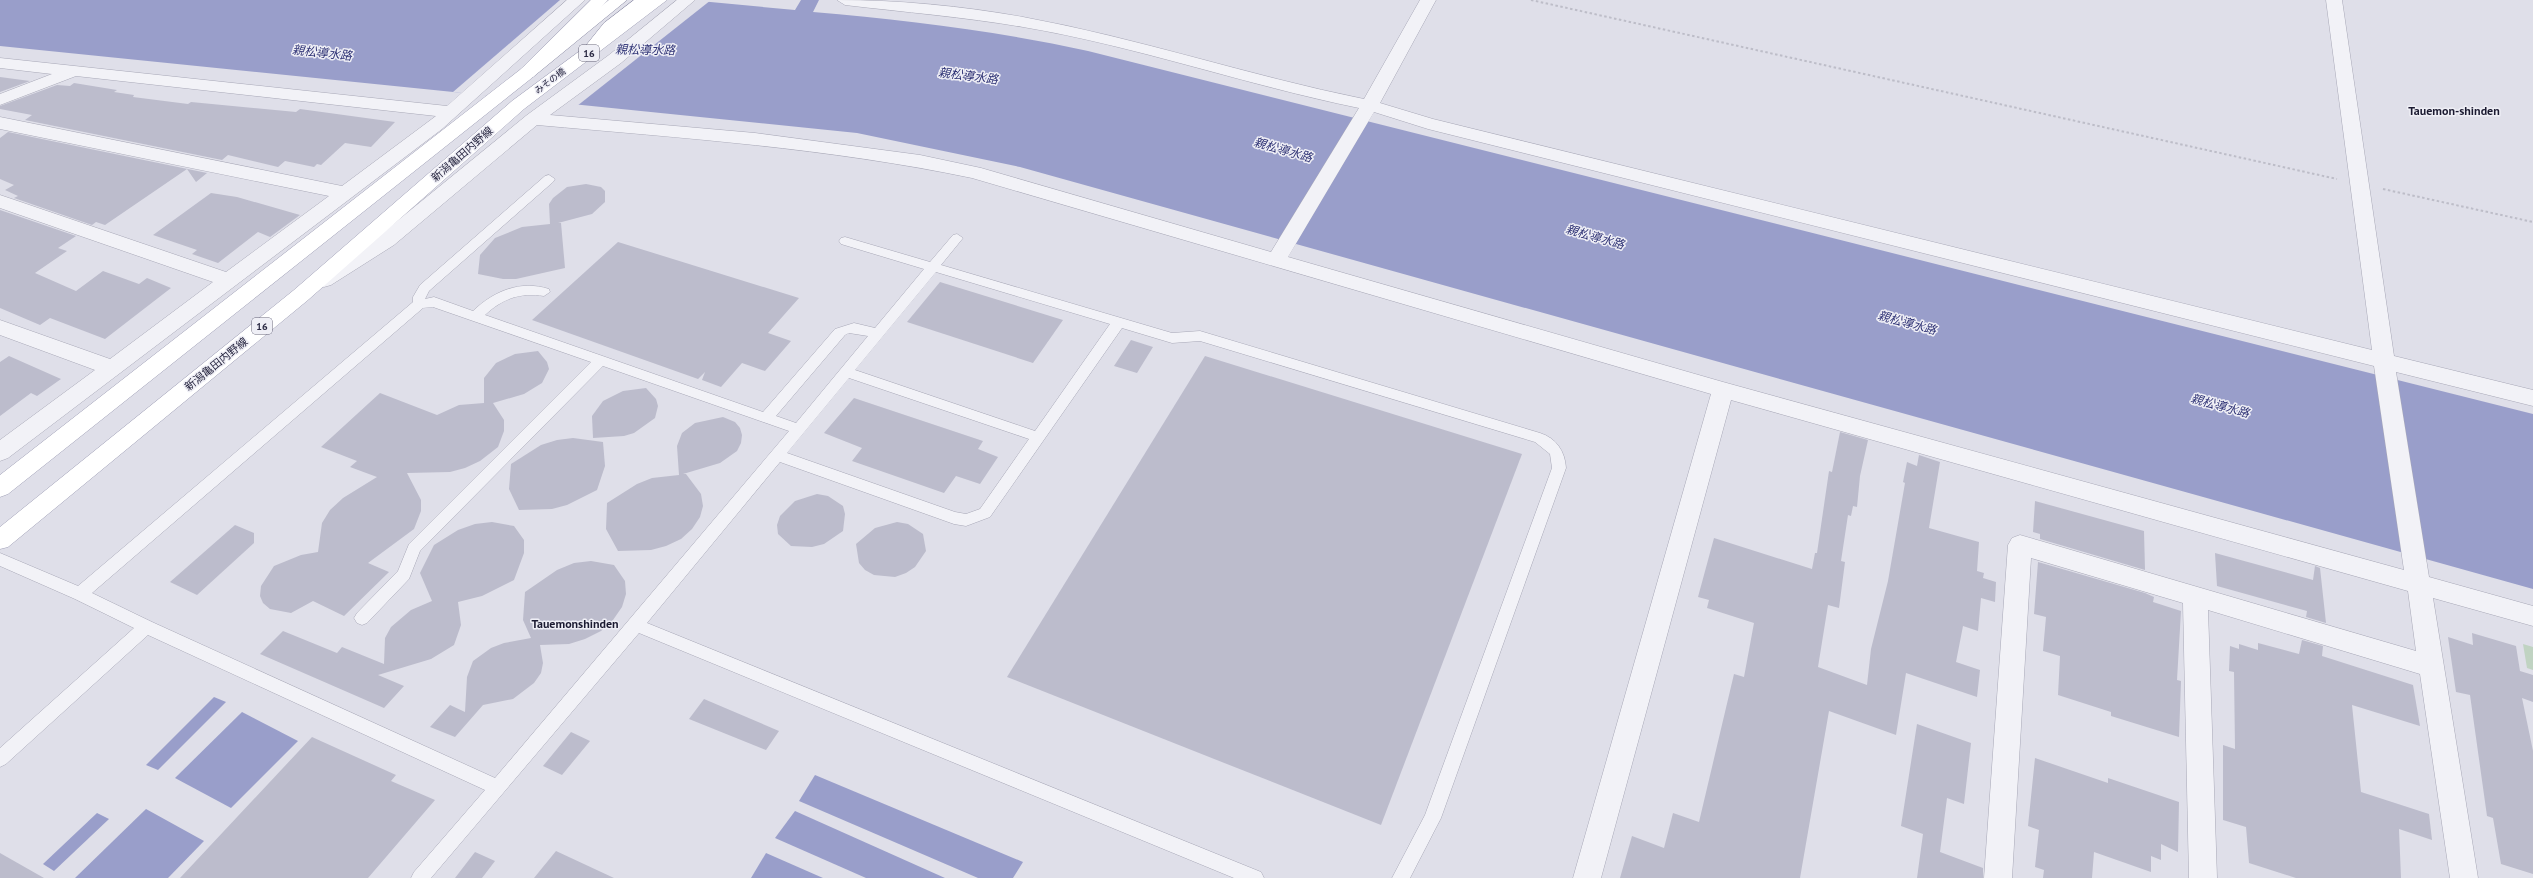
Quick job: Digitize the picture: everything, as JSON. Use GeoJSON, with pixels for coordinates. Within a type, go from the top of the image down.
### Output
{"type":"FeatureCollection","features":[{"type":"Feature","properties":{"kind":"main road"},"geometry":{"type":"LineString","coordinates":[[528,73],[600,0]]}},
{"type":"Feature","properties":{"kind":"main road"},"geometry":{"type":"LineString","coordinates":[[528,73],[619,0]]}},
{"type":"Feature","properties":{"kind":"main road"},"geometry":{"type":"LineString","coordinates":[[587,54],[610,27],[644,0]]}},
{"type":"Feature","properties":{"kind":"main road","name":"みその橋"},"geometry":{"type":"LineString","coordinates":[[518,105],[659,0]]}},
{"type":"Feature","properties":{"kind":"main road","name":"みその橋"},"geometry":{"type":"LineString","coordinates":[[490,102],[528,73]]}},
{"type":"Feature","properties":{"kind":"main road","name":"新潟亀田内野線"},"geometry":{"type":"LineString","coordinates":[[0,488],[490,102]]}},
{"type":"Feature","properties":{"kind":"main road","name":"新潟亀田内野線"},"geometry":{"type":"LineString","coordinates":[[0,540],[301,295],[518,105]]}},
{"type":"Feature","properties":{"kind":"street"},"geometry":{"type":"LineString","coordinates":[[0,452],[110,367],[230,281],[436,124],[577,0]]}},
{"type":"Feature","properties":{"kind":"street"},"geometry":{"type":"LineString","coordinates":[[301,295],[386,240],[540,114],[615,59],[687,0]]}},
{"type":"Feature","properties":{"kind":"street"},"geometry":{"type":"LineString","coordinates":[[844,0],[1023,22],[1120,44],[1366,109],[1443,127],[2385,366],[2533,398]]}},
{"type":"Feature","properties":{"kind":"street"},"geometry":{"type":"LineString","coordinates":[[1279,254],[1366,109],[1428,0]]}},
{"type":"Feature","properties":{"kind":"street"},"geometry":{"type":"LineString","coordinates":[[2334,0],[2385,366],[2464,878]]}},
{"type":"Feature","properties":{"kind":"street"},"geometry":{"type":"LineString","coordinates":[[0,63],[73,72],[338,98],[456,106]]}},
{"type":"Feature","properties":{"kind":"street"},"geometry":{"type":"LineString","coordinates":[[0,100],[73,72]]}},
{"type":"Feature","properties":{"kind":"street"},"geometry":{"type":"LineString","coordinates":[[540,114],[905,157],[974,172],[1279,254],[1723,390],[2416,574],[2533,616]]}},
{"type":"Feature","properties":{"kind":"street"},"geometry":{"type":"LineString","coordinates":[[0,123],[344,193]]}},
{"type":"Feature","properties":{"kind":"street"},"geometry":{"type":"LineString","coordinates":[[0,201],[230,281]]}},
{"type":"Feature","properties":{"kind":"street"},"geometry":{"type":"LineString","coordinates":[[3,332],[110,367]]}},
{"type":"Feature","properties":{"kind":"street"},"geometry":{"type":"LineString","coordinates":[[1587,878],[1723,390]]}},
{"type":"Feature","properties":{"kind":"street"},"geometry":{"type":"LineString","coordinates":[[1998,878],[2020,545],[2431,666]]}},
{"type":"Feature","properties":{"kind":"street"},"geometry":{"type":"LineString","coordinates":[[2195,597],[2203,878]]}},
{"type":"Feature","properties":{"kind":"lane"},"geometry":{"type":"LineString","coordinates":[[419,304],[419,297],[424,288],[549,179]]}},
{"type":"Feature","properties":{"kind":"lane"},"geometry":{"type":"LineString","coordinates":[[420,878],[636,625],[957,238]]}},
{"type":"Feature","properties":{"kind":"lane"},"geometry":{"type":"LineString","coordinates":[[845,240],[1172,338],[1200,336],[1215,340],[1540,438],[1550,444],[1559,455],[1559,468],[1432,818],[1401,878]]}},
{"type":"Feature","properties":{"kind":"lane"},"geometry":{"type":"LineString","coordinates":[[475,316],[495,299],[510,292],[522,289],[544,292]]}},
{"type":"Feature","properties":{"kind":"lane"},"geometry":{"type":"LineString","coordinates":[[80,594],[419,304],[434,302],[798,429]]}},
{"type":"Feature","properties":{"kind":"lane"},"geometry":{"type":"LineString","coordinates":[[777,455],[954,518],[966,520],[985,513],[1118,323]]}},
{"type":"Feature","properties":{"kind":"lane"},"geometry":{"type":"LineString","coordinates":[[766,418],[840,332],[848,328],[857,327],[877,334]]}},
{"type":"Feature","properties":{"kind":"lane"},"geometry":{"type":"LineString","coordinates":[[362,618],[404,575],[414,548],[601,360]]}},
{"type":"Feature","properties":{"kind":"lane"},"geometry":{"type":"LineString","coordinates":[[846,372],[1038,437]]}},
{"type":"Feature","properties":{"kind":"lane"},"geometry":{"type":"LineString","coordinates":[[0,559],[80,594],[146,627],[497,788]]}},
{"type":"Feature","properties":{"kind":"lane"},"geometry":{"type":"LineString","coordinates":[[636,625],[1254,878]]}},
{"type":"Feature","properties":{"kind":"lane"},"geometry":{"type":"LineString","coordinates":[[0,759],[146,627]]}},
{"type":"Feature","properties":{"kind":"path"},"geometry":{"type":"LineString","coordinates":[[1531,0],[2533,222]]}},
{"type":"Feature","properties":{"kind":"green space"},"geometry":{"type":"Polygon","coordinates":[[[2523,644],[2533,647],[2533,670],[2527,668],[2523,644]]]}},
{"type":"Feature","properties":{"kind":"water","name":"親松導水路"},"geometry":{"type":"Polygon","coordinates":[[[0,0],[689,0],[795,10],[801,0],[819,0],[813,12],[951,27],[1088,51],[2533,414],[2533,589],[1020,167],[857,133],[0,46],[0,0]]]}},
{"type":"Feature","properties":{"kind":"water"},"geometry":{"type":"Polygon","coordinates":[[[214,697],[226,702],[158,770],[146,765],[214,697]]]}},
{"type":"Feature","properties":{"kind":"water"},"geometry":{"type":"Polygon","coordinates":[[[242,712],[298,741],[231,808],[175,778],[242,712]]]}},
{"type":"Feature","properties":{"kind":"water"},"geometry":{"type":"Polygon","coordinates":[[[815,775],[1023,862],[1013,878],[978,878],[799,801],[815,775]]]}},
{"type":"Feature","properties":{"kind":"water"},"geometry":{"type":"Polygon","coordinates":[[[146,809],[204,841],[168,878],[75,878],[146,809]]]}},
{"type":"Feature","properties":{"kind":"water"},"geometry":{"type":"Polygon","coordinates":[[[795,811],[945,878],[866,878],[775,838],[795,811]]]}},
{"type":"Feature","properties":{"kind":"water"},"geometry":{"type":"Polygon","coordinates":[[[97,813],[109,819],[54,871],[43,864],[97,813]]]}},
{"type":"Feature","properties":{"kind":"water"},"geometry":{"type":"Polygon","coordinates":[[[766,853],[823,878],[751,878],[766,853]]]}},
{"type":"Feature","properties":{"kind":"pier"},"geometry":{"type":"Polygon","coordinates":[[[560,0],[711,0],[577,106],[453,92],[560,0]]]}},
{"type":"Feature","properties":{"kind":"building"},"geometry":{"type":"Polygon","coordinates":[[[0,77],[30,81],[0,92],[0,77]]]}},
{"type":"Feature","properties":{"kind":"building"},"geometry":{"type":"Polygon","coordinates":[[[74,83],[117,90],[114,92],[134,95],[133,97],[188,104],[191,102],[296,112],[300,109],[395,122],[371,147],[345,143],[321,165],[317,164],[314,167],[285,161],[278,167],[228,155],[222,160],[25,120],[32,115],[0,109],[0,106],[57,85],[70,86],[74,83]]]}},
{"type":"Feature","properties":{"kind":"building"},"geometry":{"type":"Polygon","coordinates":[[[8,132],[207,173],[196,182],[187,169],[105,225],[96,222],[92,225],[14,198],[18,196],[5,190],[14,185],[0,179],[0,138],[8,132]]]}},
{"type":"Feature","properties":{"kind":"building"},"geometry":{"type":"Polygon","coordinates":[[[586,184],[601,187],[605,191],[605,202],[592,214],[558,223],[561,223],[565,268],[516,279],[503,279],[478,274],[480,255],[495,238],[522,227],[550,224],[549,204],[553,198],[567,187],[586,184]]]}},
{"type":"Feature","properties":{"kind":"building"},"geometry":{"type":"Polygon","coordinates":[[[211,193],[237,197],[300,215],[270,237],[258,232],[218,263],[192,254],[197,250],[153,235],[211,193]]]}},
{"type":"Feature","properties":{"kind":"building"},"geometry":{"type":"Polygon","coordinates":[[[0,210],[76,236],[58,248],[67,251],[35,273],[76,291],[103,271],[139,284],[147,278],[171,288],[105,339],[50,318],[40,325],[0,308],[0,210]]]}},
{"type":"Feature","properties":{"kind":"building"},"geometry":{"type":"Polygon","coordinates":[[[618,242],[799,298],[768,333],[791,341],[765,371],[742,363],[721,387],[702,380],[705,372],[698,379],[532,320],[618,242]]]}},
{"type":"Feature","properties":{"kind":"building"},"geometry":{"type":"Polygon","coordinates":[[[940,282],[1063,320],[1033,363],[907,322],[940,282]]]}},
{"type":"Feature","properties":{"kind":"building"},"geometry":{"type":"Polygon","coordinates":[[[1131,340],[1153,347],[1137,373],[1114,366],[1131,340]]]}},
{"type":"Feature","properties":{"kind":"building"},"geometry":{"type":"Polygon","coordinates":[[[538,351],[547,362],[549,369],[542,383],[524,394],[493,403],[504,420],[504,431],[498,447],[480,461],[465,468],[450,472],[407,473],[421,500],[421,511],[414,529],[368,563],[389,572],[344,616],[313,601],[291,613],[270,609],[263,603],[260,596],[261,586],[274,566],[301,555],[318,552],[322,523],[330,510],[343,498],[377,477],[350,467],[357,461],[321,447],[380,393],[437,415],[459,405],[484,403],[484,378],[496,363],[515,354],[538,351]]]}},
{"type":"Feature","properties":{"kind":"building"},"geometry":{"type":"Polygon","coordinates":[[[9,356],[61,379],[37,396],[31,393],[0,416],[0,362],[9,356]]]}},
{"type":"Feature","properties":{"kind":"building"},"geometry":{"type":"Polygon","coordinates":[[[1205,356],[1522,454],[1381,825],[1007,677],[1205,356]]]}},
{"type":"Feature","properties":{"kind":"building"},"geometry":{"type":"Polygon","coordinates":[[[646,388],[656,399],[658,406],[655,418],[634,433],[624,436],[593,438],[592,416],[603,401],[623,391],[646,388]]]}},
{"type":"Feature","properties":{"kind":"building"},"geometry":{"type":"Polygon","coordinates":[[[854,398],[983,441],[978,449],[998,457],[980,484],[956,476],[944,493],[852,461],[862,448],[824,433],[854,398]]]}},
{"type":"Feature","properties":{"kind":"building"},"geometry":{"type":"Polygon","coordinates":[[[723,417],[735,422],[740,428],[742,435],[741,443],[737,451],[720,463],[683,474],[686,474],[701,494],[703,506],[700,517],[692,529],[681,539],[666,546],[651,550],[618,551],[606,529],[607,503],[637,484],[652,478],[679,475],[677,446],[682,433],[695,423],[723,417]]]}},
{"type":"Feature","properties":{"kind":"building"},"geometry":{"type":"Polygon","coordinates":[[[1840,432],[1868,440],[1860,476],[1857,507],[1853,506],[1851,516],[1848,515],[1841,561],[1845,562],[1839,608],[1828,605],[1818,667],[1867,685],[1871,649],[1888,581],[1905,483],[1903,482],[1907,462],[1917,466],[1919,455],[1940,462],[1929,528],[1979,542],[1977,571],[1984,573],[1983,578],[1996,582],[1995,602],[1981,598],[1978,631],[1963,626],[1956,662],[1980,670],[1977,697],[1906,673],[1896,735],[1829,711],[1800,878],[1620,878],[1632,836],[1664,848],[1673,813],[1699,822],[1734,674],[1744,677],[1754,623],[1707,608],[1709,600],[1698,597],[1714,538],[1812,569],[1815,553],[1817,553],[1829,471],[1832,472],[1840,432]]]}},
{"type":"Feature","properties":{"kind":"building"},"geometry":{"type":"Polygon","coordinates":[[[573,438],[603,442],[605,466],[597,490],[567,505],[552,509],[519,510],[509,489],[511,464],[541,445],[557,440],[573,438]]]}},
{"type":"Feature","properties":{"kind":"building"},"geometry":{"type":"Polygon","coordinates":[[[817,494],[828,496],[843,506],[845,514],[843,531],[824,544],[812,547],[791,546],[778,534],[777,525],[780,516],[795,501],[817,494]]]}},
{"type":"Feature","properties":{"kind":"building"},"geometry":{"type":"Polygon","coordinates":[[[2035,501],[2144,531],[2145,570],[2040,539],[2040,534],[2033,532],[2035,501]]]}},
{"type":"Feature","properties":{"kind":"building"},"geometry":{"type":"Polygon","coordinates":[[[492,522],[514,526],[524,540],[524,553],[514,580],[482,596],[458,602],[461,625],[454,645],[431,659],[378,675],[404,686],[384,708],[260,654],[283,631],[337,653],[342,647],[384,664],[385,638],[391,627],[411,610],[432,601],[420,573],[434,545],[458,530],[475,524],[492,522]]]}},
{"type":"Feature","properties":{"kind":"building"},"geometry":{"type":"Polygon","coordinates":[[[897,522],[908,524],[923,534],[926,551],[915,567],[906,573],[895,577],[874,575],[865,570],[859,563],[856,544],[875,528],[897,522]]]}},
{"type":"Feature","properties":{"kind":"building"},"geometry":{"type":"Polygon","coordinates":[[[235,525],[254,533],[254,543],[197,595],[170,582],[235,525]]]}},
{"type":"Feature","properties":{"kind":"building"},"geometry":{"type":"Polygon","coordinates":[[[2215,553],[2313,580],[2315,566],[2320,568],[2326,623],[2306,617],[2307,611],[2217,586],[2215,553]]]}},
{"type":"Feature","properties":{"kind":"building"},"geometry":{"type":"Polygon","coordinates":[[[591,561],[614,565],[625,581],[626,594],[622,607],[613,620],[601,631],[585,639],[569,644],[540,645],[543,663],[541,673],[534,683],[513,699],[483,705],[455,737],[430,727],[450,705],[465,712],[467,677],[473,661],[491,648],[504,643],[531,638],[523,620],[525,592],[557,570],[574,563],[591,561]]]}},
{"type":"Feature","properties":{"kind":"building"},"geometry":{"type":"Polygon","coordinates":[[[2038,562],[2145,593],[2154,597],[2153,602],[2181,611],[2177,680],[2181,681],[2179,737],[2111,716],[2111,712],[2058,695],[2060,656],[2043,651],[2046,617],[2034,614],[2038,562]]]}},
{"type":"Feature","properties":{"kind":"building"},"geometry":{"type":"Polygon","coordinates":[[[2472,633],[2516,646],[2520,671],[2533,675],[2533,702],[2522,698],[2533,751],[2533,874],[2501,864],[2493,818],[2487,816],[2470,695],[2456,692],[2448,637],[2473,645],[2472,633]]]}},
{"type":"Feature","properties":{"kind":"building"},"geometry":{"type":"Polygon","coordinates":[[[2302,640],[2323,646],[2322,656],[2413,685],[2420,726],[2352,705],[2361,792],[2429,814],[2432,840],[2399,829],[2401,878],[2296,878],[2249,863],[2246,827],[2223,820],[2223,745],[2235,749],[2234,672],[2229,671],[2230,646],[2239,649],[2239,644],[2258,650],[2258,643],[2299,654],[2302,640]]]}},
{"type":"Feature","properties":{"kind":"building"},"geometry":{"type":"Polygon","coordinates":[[[704,699],[779,731],[766,750],[689,719],[704,699]]]}},
{"type":"Feature","properties":{"kind":"building"},"geometry":{"type":"Polygon","coordinates":[[[1917,724],[1971,743],[1964,804],[1947,798],[1940,852],[1983,868],[1983,878],[1917,878],[1923,834],[1901,826],[1917,724]]]}},
{"type":"Feature","properties":{"kind":"building"},"geometry":{"type":"Polygon","coordinates":[[[571,732],[590,741],[562,775],[543,766],[571,732]]]}},
{"type":"Feature","properties":{"kind":"building"},"geometry":{"type":"Polygon","coordinates":[[[312,737],[396,775],[391,781],[435,800],[368,878],[180,878],[312,737]]]}},
{"type":"Feature","properties":{"kind":"building"},"geometry":{"type":"Polygon","coordinates":[[[2035,758],[2108,783],[2108,778],[2179,802],[2178,852],[2161,844],[2161,860],[2151,856],[2151,872],[2094,852],[2092,878],[2043,878],[2044,870],[2035,867],[2039,830],[2028,826],[2035,758]]]}},
{"type":"Feature","properties":{"kind":"building"},"geometry":{"type":"Polygon","coordinates":[[[556,851],[614,878],[534,878],[556,851]]]}},
{"type":"Feature","properties":{"kind":"building"},"geometry":{"type":"Polygon","coordinates":[[[475,852],[495,861],[482,878],[455,878],[475,852]]]}},
{"type":"Feature","properties":{"kind":"building"},"geometry":{"type":"Polygon","coordinates":[[[0,853],[44,878],[0,878],[0,853]]]}},
{"type":"Feature","properties":{"kind":"district","name":"Tauemon-shinden"},"geometry":{"type":"Point","coordinates":[2454,111]}},
{"type":"Feature","properties":{"kind":"district","name":"Tauemonshinden"},"geometry":{"type":"Point","coordinates":[575,624]}}]}
